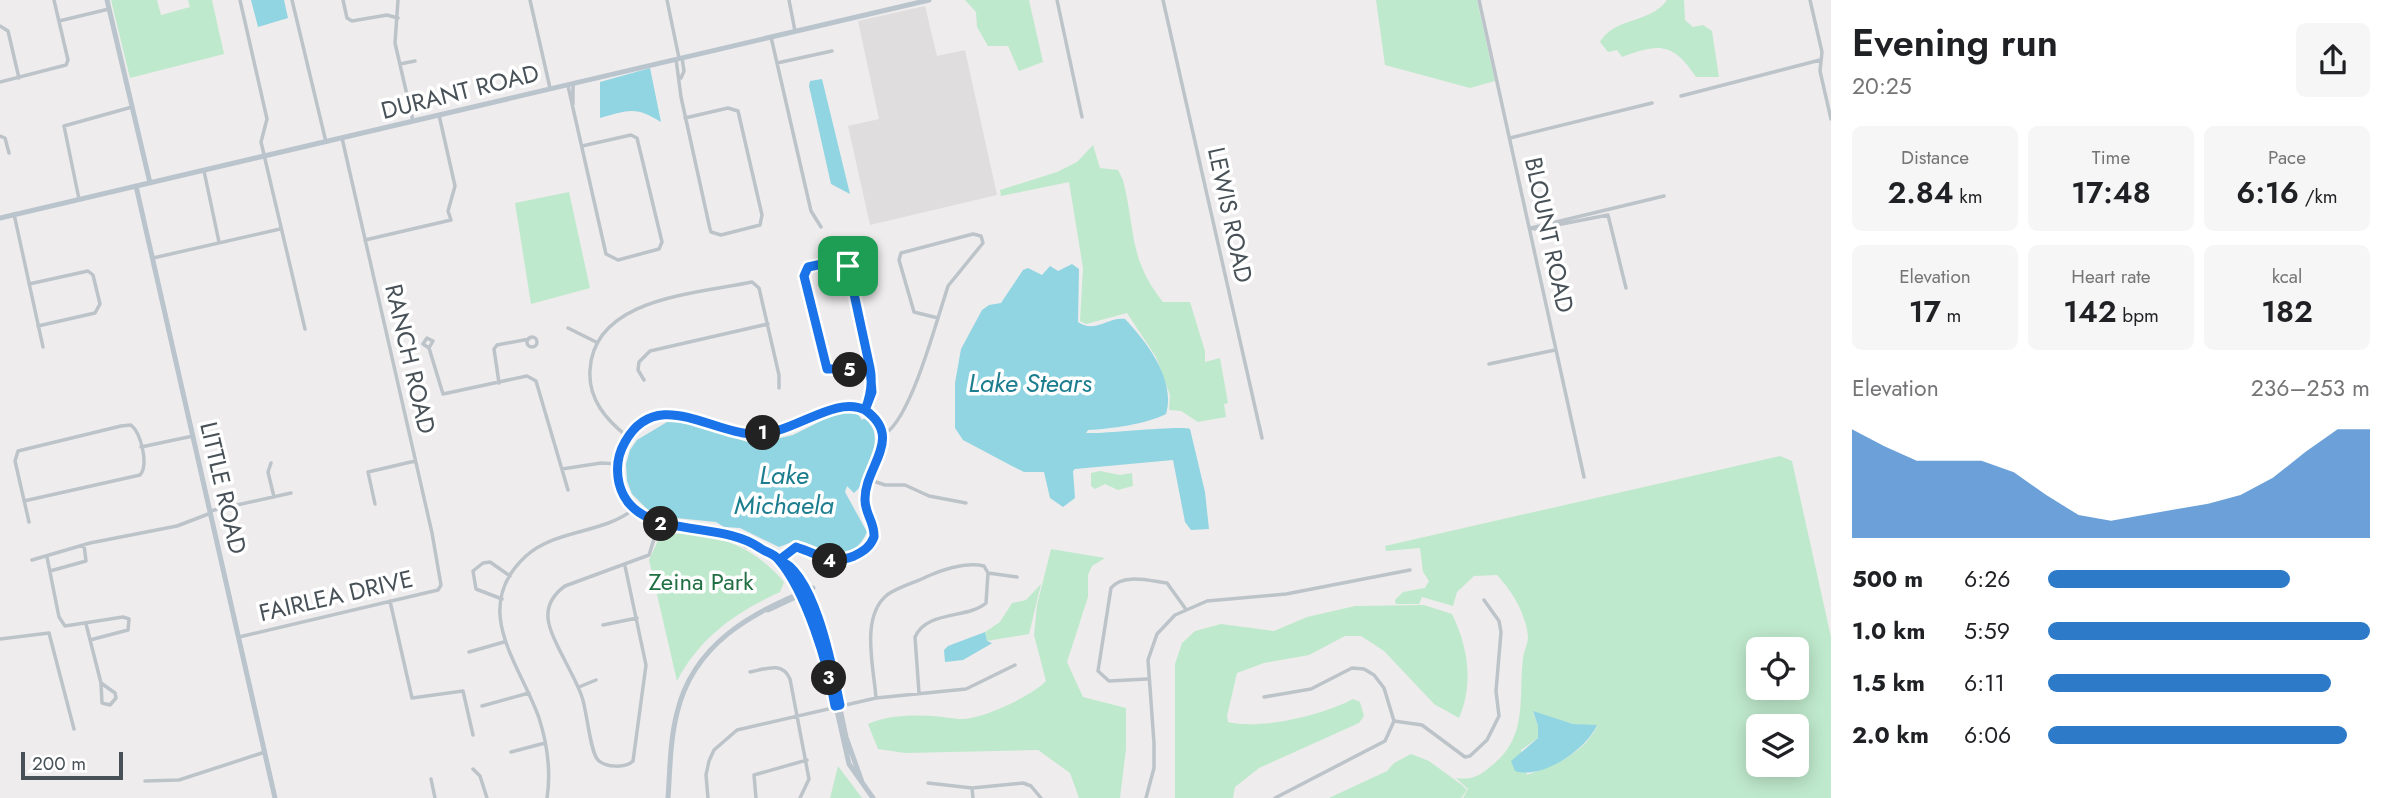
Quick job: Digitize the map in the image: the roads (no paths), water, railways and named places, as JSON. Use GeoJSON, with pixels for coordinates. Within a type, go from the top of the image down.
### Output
{"type":"FeatureCollection","features":[{"type":"Feature","properties":{"kind":"street"},"geometry":{"type":"LineString","coordinates":[[0,82],[66,65],[68,60],[54,0]]}},
{"type":"Feature","properties":{"kind":"street"},"geometry":{"type":"LineString","coordinates":[[107,0],[150,183]]}},
{"type":"Feature","properties":{"kind":"street"},"geometry":{"type":"LineString","coordinates":[[240,0],[267,119],[261,142],[305,329]]}},
{"type":"Feature","properties":{"kind":"street"},"geometry":{"type":"LineString","coordinates":[[292,0],[326,142]]}},
{"type":"Feature","properties":{"kind":"street"},"geometry":{"type":"LineString","coordinates":[[343,0],[347,18],[352,21],[387,15],[398,18]]}},
{"type":"Feature","properties":{"kind":"street"},"geometry":{"type":"LineString","coordinates":[[398,0],[394,38],[413,121]]}},
{"type":"Feature","properties":{"kind":"street"},"geometry":{"type":"LineString","coordinates":[[530,0],[550,88]]}},
{"type":"Feature","properties":{"kind":"street"},"geometry":{"type":"LineString","coordinates":[[667,0],[684,71],[679,79],[685,118],[711,232],[721,235],[760,225],[762,215],[738,111],[728,108],[685,118]]}},
{"type":"Feature","properties":{"kind":"street"},"geometry":{"type":"LineString","coordinates":[[789,0],[795,32]]}},
{"type":"Feature","properties":{"kind":"street","name":"DURANT ROAD"},"geometry":{"type":"LineString","coordinates":[[0,218],[929,0]]}},
{"type":"Feature","properties":{"kind":"street"},"geometry":{"type":"LineString","coordinates":[[1057,0],[1082,117]]}},
{"type":"Feature","properties":{"kind":"street","name":"LEWIS ROAD"},"geometry":{"type":"LineString","coordinates":[[1163,0],[1262,438]]}},
{"type":"Feature","properties":{"kind":"street","name":"BLOUNT ROAD"},"geometry":{"type":"LineString","coordinates":[[1479,0],[1584,477]]}},
{"type":"Feature","properties":{"kind":"street"},"geometry":{"type":"LineString","coordinates":[[1810,0],[1822,52],[1820,60],[1831,119]]}},
{"type":"Feature","properties":{"kind":"street"},"geometry":{"type":"LineString","coordinates":[[59,21],[109,9]]}},
{"type":"Feature","properties":{"kind":"street"},"geometry":{"type":"LineString","coordinates":[[0,26],[8,31],[19,78]]}},
{"type":"Feature","properties":{"kind":"street"},"geometry":{"type":"LineString","coordinates":[[771,37],[811,211],[821,228]]}},
{"type":"Feature","properties":{"kind":"street"},"geometry":{"type":"LineString","coordinates":[[777,63],[832,51]]}},
{"type":"Feature","properties":{"kind":"street"},"geometry":{"type":"LineString","coordinates":[[1681,96],[1820,60]]}},
{"type":"Feature","properties":{"kind":"street"},"geometry":{"type":"LineString","coordinates":[[400,64],[415,61]]}},
{"type":"Feature","properties":{"kind":"street"},"geometry":{"type":"LineString","coordinates":[[570,83],[576,98],[573,106],[582,146],[608,257],[618,260],[659,249],[662,242],[637,138],[631,135],[582,146]]}},
{"type":"Feature","properties":{"kind":"street"},"geometry":{"type":"LineString","coordinates":[[1510,138],[1652,103]]}},
{"type":"Feature","properties":{"kind":"street"},"geometry":{"type":"LineString","coordinates":[[79,199],[64,125],[132,107]]}},
{"type":"Feature","properties":{"kind":"street"},"geometry":{"type":"LineString","coordinates":[[365,240],[451,220],[448,211],[455,186],[439,115]]}},
{"type":"Feature","properties":{"kind":"street"},"geometry":{"type":"LineString","coordinates":[[0,136],[5,138],[9,153]]}},
{"type":"Feature","properties":{"kind":"street","name":"RANCH ROAD"},"geometry":{"type":"LineString","coordinates":[[342,138],[432,533],[440,587]]}},
{"type":"Feature","properties":{"kind":"street"},"geometry":{"type":"LineString","coordinates":[[204,171],[219,242]]}},
{"type":"Feature","properties":{"kind":"street","name":"LITTLE ROAD"},"geometry":{"type":"LineString","coordinates":[[136,186],[275,798]]}},
{"type":"Feature","properties":{"kind":"street"},"geometry":{"type":"LineString","coordinates":[[1529,228],[1664,196]]}},
{"type":"Feature","properties":{"kind":"street"},"geometry":{"type":"LineString","coordinates":[[14,214],[43,347]]}},
{"type":"Feature","properties":{"kind":"street"},"geometry":{"type":"LineString","coordinates":[[1529,228],[1536,229],[1608,215],[1626,288]]}},
{"type":"Feature","properties":{"kind":"street"},"geometry":{"type":"LineString","coordinates":[[153,258],[280,229]]}},
{"type":"Feature","properties":{"kind":"street"},"geometry":{"type":"LineString","coordinates":[[882,435],[897,424],[909,399],[938,318],[948,286],[980,250],[984,243],[981,236],[972,234],[901,253],[899,260],[910,306],[914,312],[938,318]]}},
{"type":"Feature","properties":{"kind":"street"},"geometry":{"type":"LineString","coordinates":[[865,410],[872,392],[870,368],[848,266],[841,260],[808,267],[804,276],[827,369],[870,368]]}},
{"type":"Feature","properties":{"kind":"street"},"geometry":{"type":"LineString","coordinates":[[29,284],[88,271],[93,275],[100,304],[95,313],[38,326]]}},
{"type":"Feature","properties":{"kind":"street"},"geometry":{"type":"LineString","coordinates":[[628,438],[609,422],[597,404],[589,372],[596,342],[610,324],[634,308],[752,282],[759,288],[779,388]]}},
{"type":"Feature","properties":{"kind":"street"},"geometry":{"type":"LineString","coordinates":[[644,380],[638,370],[639,362],[650,351],[768,324]]}},
{"type":"Feature","properties":{"kind":"street"},"geometry":{"type":"LineString","coordinates":[[568,328],[596,342]]}},
{"type":"Feature","properties":{"kind":"street"},"geometry":{"type":"LineString","coordinates":[[499,383],[494,349],[529,339]]}},
{"type":"Feature","properties":{"kind":"street"},"geometry":{"type":"LineString","coordinates":[[429,348],[443,394],[527,376],[536,381],[568,490]]}},
{"type":"Feature","properties":{"kind":"street"},"geometry":{"type":"LineString","coordinates":[[1489,364],[1555,350]]}},
{"type":"Feature","properties":{"kind":"street"},"geometry":{"type":"LineString","coordinates":[[779,560],[794,547],[834,562],[867,548],[874,533],[865,502],[882,448],[882,435],[876,419],[865,410],[842,405],[801,424],[756,434],[721,428],[686,416],[667,414],[645,421],[628,438],[618,464],[620,487],[634,509],[659,523],[704,528],[751,541],[759,548],[779,560],[790,566],[806,591],[828,649],[838,706]]}},
{"type":"Feature","properties":{"kind":"street"},"geometry":{"type":"LineString","coordinates":[[24,501],[140,475],[144,470],[136,429],[131,425],[18,450],[15,461],[24,501],[29,522]]}},
{"type":"Feature","properties":{"kind":"street"},"geometry":{"type":"LineString","coordinates":[[141,447],[193,436]]}},
{"type":"Feature","properties":{"kind":"street"},"geometry":{"type":"LineString","coordinates":[[374,504],[368,472],[415,461]]}},
{"type":"Feature","properties":{"kind":"street"},"geometry":{"type":"LineString","coordinates":[[271,463],[268,472],[274,497]]}},
{"type":"Feature","properties":{"kind":"street"},"geometry":{"type":"LineString","coordinates":[[562,469],[597,463],[618,464]]}},
{"type":"Feature","properties":{"kind":"street"},"geometry":{"type":"LineString","coordinates":[[870,480],[885,485],[905,485],[929,496],[965,503]]}},
{"type":"Feature","properties":{"kind":"street"},"geometry":{"type":"LineString","coordinates":[[32,560],[84,545],[177,526],[210,512],[291,493]]}},
{"type":"Feature","properties":{"kind":"street"},"geometry":{"type":"LineString","coordinates":[[547,798],[549,778],[545,743],[529,693],[504,642],[500,622],[502,599],[510,576],[520,562],[538,547],[607,522],[634,509]]}},
{"type":"Feature","properties":{"kind":"street"},"geometry":{"type":"LineString","coordinates":[[625,566],[646,675],[634,758],[630,765],[605,764],[597,758],[579,687],[549,625],[550,604],[565,586],[625,566],[650,554],[659,523]]}},
{"type":"Feature","properties":{"kind":"street"},"geometry":{"type":"LineString","coordinates":[[50,572],[86,561],[84,545]]}},
{"type":"Feature","properties":{"kind":"street"},"geometry":{"type":"LineString","coordinates":[[47,557],[61,623],[70,628],[123,617],[130,623],[128,630],[90,640]]}},
{"type":"Feature","properties":{"kind":"street"},"geometry":{"type":"LineString","coordinates":[[779,560],[798,594],[829,679],[848,744],[862,782],[873,798]]}},
{"type":"Feature","properties":{"kind":"street"},"geometry":{"type":"LineString","coordinates":[[502,599],[476,589],[473,571],[489,562],[510,576]]}},
{"type":"Feature","properties":{"kind":"street"},"geometry":{"type":"LineString","coordinates":[[876,698],[871,635],[872,619],[878,604],[889,594],[940,571],[984,566],[988,573],[986,603],[979,609],[945,616],[918,630],[915,637],[919,693]]}},
{"type":"Feature","properties":{"kind":"street"},"geometry":{"type":"LineString","coordinates":[[1146,798],[1154,768],[1147,680],[1148,660],[1157,634],[1185,608],[1207,601],[1286,594],[1410,570]]}},
{"type":"Feature","properties":{"kind":"street"},"geometry":{"type":"LineString","coordinates":[[988,573],[1017,577]]}},
{"type":"Feature","properties":{"kind":"street"},"geometry":{"type":"LineString","coordinates":[[1147,680],[1109,681],[1098,671],[1111,588],[1116,582],[1125,579],[1167,583],[1185,608]]}},
{"type":"Feature","properties":{"kind":"street","name":"FAIRLEA DRIVE"},"geometry":{"type":"LineString","coordinates":[[239,637],[440,587]]}},
{"type":"Feature","properties":{"kind":"street"},"geometry":{"type":"LineString","coordinates":[[668,798],[675,726],[685,688],[710,650],[745,621],[813,588]]}},
{"type":"Feature","properties":{"kind":"street"},"geometry":{"type":"LineString","coordinates":[[1394,721],[1422,725],[1465,757],[1470,756],[1486,740],[1497,725],[1499,716],[1496,691],[1502,642],[1499,621],[1484,600]]}},
{"type":"Feature","properties":{"kind":"street"},"geometry":{"type":"LineString","coordinates":[[390,601],[412,698],[463,691],[473,735]]}},
{"type":"Feature","properties":{"kind":"street"},"geometry":{"type":"LineString","coordinates":[[603,625],[637,618]]}},
{"type":"Feature","properties":{"kind":"street"},"geometry":{"type":"LineString","coordinates":[[86,624],[100,682],[102,703],[110,705],[116,698],[115,694],[100,682]]}},
{"type":"Feature","properties":{"kind":"street"},"geometry":{"type":"LineString","coordinates":[[0,639],[49,634],[74,729]]}},
{"type":"Feature","properties":{"kind":"street"},"geometry":{"type":"LineString","coordinates":[[469,652],[504,642]]}},
{"type":"Feature","properties":{"kind":"street"},"geometry":{"type":"LineString","coordinates":[[708,798],[706,775],[713,750],[724,739],[747,726],[876,698],[966,689],[1015,665]]}},
{"type":"Feature","properties":{"kind":"street"},"geometry":{"type":"LineString","coordinates":[[750,672],[778,667],[786,671],[807,760],[809,779],[800,798]]}},
{"type":"Feature","properties":{"kind":"street"},"geometry":{"type":"LineString","coordinates":[[1264,697],[1311,689],[1352,668],[1364,669],[1374,675],[1384,688],[1394,721],[1385,741],[1275,798]]}},
{"type":"Feature","properties":{"kind":"street"},"geometry":{"type":"LineString","coordinates":[[579,687],[596,680]]}},
{"type":"Feature","properties":{"kind":"street"},"geometry":{"type":"LineString","coordinates":[[482,706],[529,693]]}},
{"type":"Feature","properties":{"kind":"street"},"geometry":{"type":"LineString","coordinates":[[511,752],[545,743]]}},
{"type":"Feature","properties":{"kind":"street"},"geometry":{"type":"LineString","coordinates":[[145,781],[178,780],[265,752]]}},
{"type":"Feature","properties":{"kind":"street"},"geometry":{"type":"LineString","coordinates":[[756,798],[754,775],[807,760]]}},
{"type":"Feature","properties":{"kind":"street"},"geometry":{"type":"LineString","coordinates":[[473,769],[480,776],[487,798]]}},
{"type":"Feature","properties":{"kind":"street"},"geometry":{"type":"LineString","coordinates":[[431,779],[435,798]]}},
{"type":"Feature","properties":{"kind":"street"},"geometry":{"type":"LineString","coordinates":[[928,783],[972,788],[1023,783],[1031,786],[1041,798]]}},
{"type":"Feature","properties":{"kind":"street"},"geometry":{"type":"LineString","coordinates":[[972,788],[973,798]]}},
{"type":"Feature","properties":{"kind":"water"},"geometry":{"type":"Polygon","coordinates":[[[251,0],[284,0],[288,18],[258,27],[251,0]]]}},
{"type":"Feature","properties":{"kind":"water"},"geometry":{"type":"Polygon","coordinates":[[[650,68],[661,122],[645,113],[632,111],[600,118],[600,82],[650,68]]]}},
{"type":"Feature","properties":{"kind":"water"},"geometry":{"type":"Polygon","coordinates":[[[822,79],[850,194],[831,184],[809,86],[810,81],[822,79]]]}},
{"type":"Feature","properties":{"kind":"water","name":"Lake Stears"},"geometry":{"type":"Polygon","coordinates":[[[1072,264],[1079,269],[1078,322],[1096,326],[1125,319],[1158,362],[1167,388],[1166,414],[1149,421],[1088,430],[1086,433],[1190,429],[1205,492],[1209,529],[1191,530],[1185,522],[1173,460],[1075,469],[1075,498],[1063,507],[1050,498],[1044,472],[1024,472],[963,440],[955,428],[955,383],[961,349],[982,310],[989,305],[1001,303],[1023,270],[1028,268],[1042,275],[1050,266],[1058,271],[1072,264]]]}},
{"type":"Feature","properties":{"kind":"water","name":"Lake Michaela"},"geometry":{"type":"Polygon","coordinates":[[[837,413],[857,413],[862,420],[865,418],[871,425],[875,442],[859,488],[854,493],[847,486],[845,492],[867,532],[853,550],[844,553],[797,540],[779,547],[740,528],[724,527],[716,522],[666,517],[648,510],[632,494],[627,481],[626,464],[630,450],[637,440],[667,422],[686,423],[754,444],[793,435],[837,413]]]}},
{"type":"Feature","properties":{"kind":"water"},"geometry":{"type":"Polygon","coordinates":[[[985,632],[987,641],[992,643],[963,660],[945,662],[944,650],[948,646],[985,632]]]}},
{"type":"Feature","properties":{"kind":"water"},"geometry":{"type":"Polygon","coordinates":[[[1533,711],[1573,724],[1597,725],[1584,744],[1550,767],[1526,773],[1515,771],[1511,761],[1538,738],[1538,726],[1533,711]]]}},
{"type":"Feature","properties":{"kind":"park label","name":"Zeina Park"},"geometry":{"type":"Point","coordinates":[701,582]}}]}
